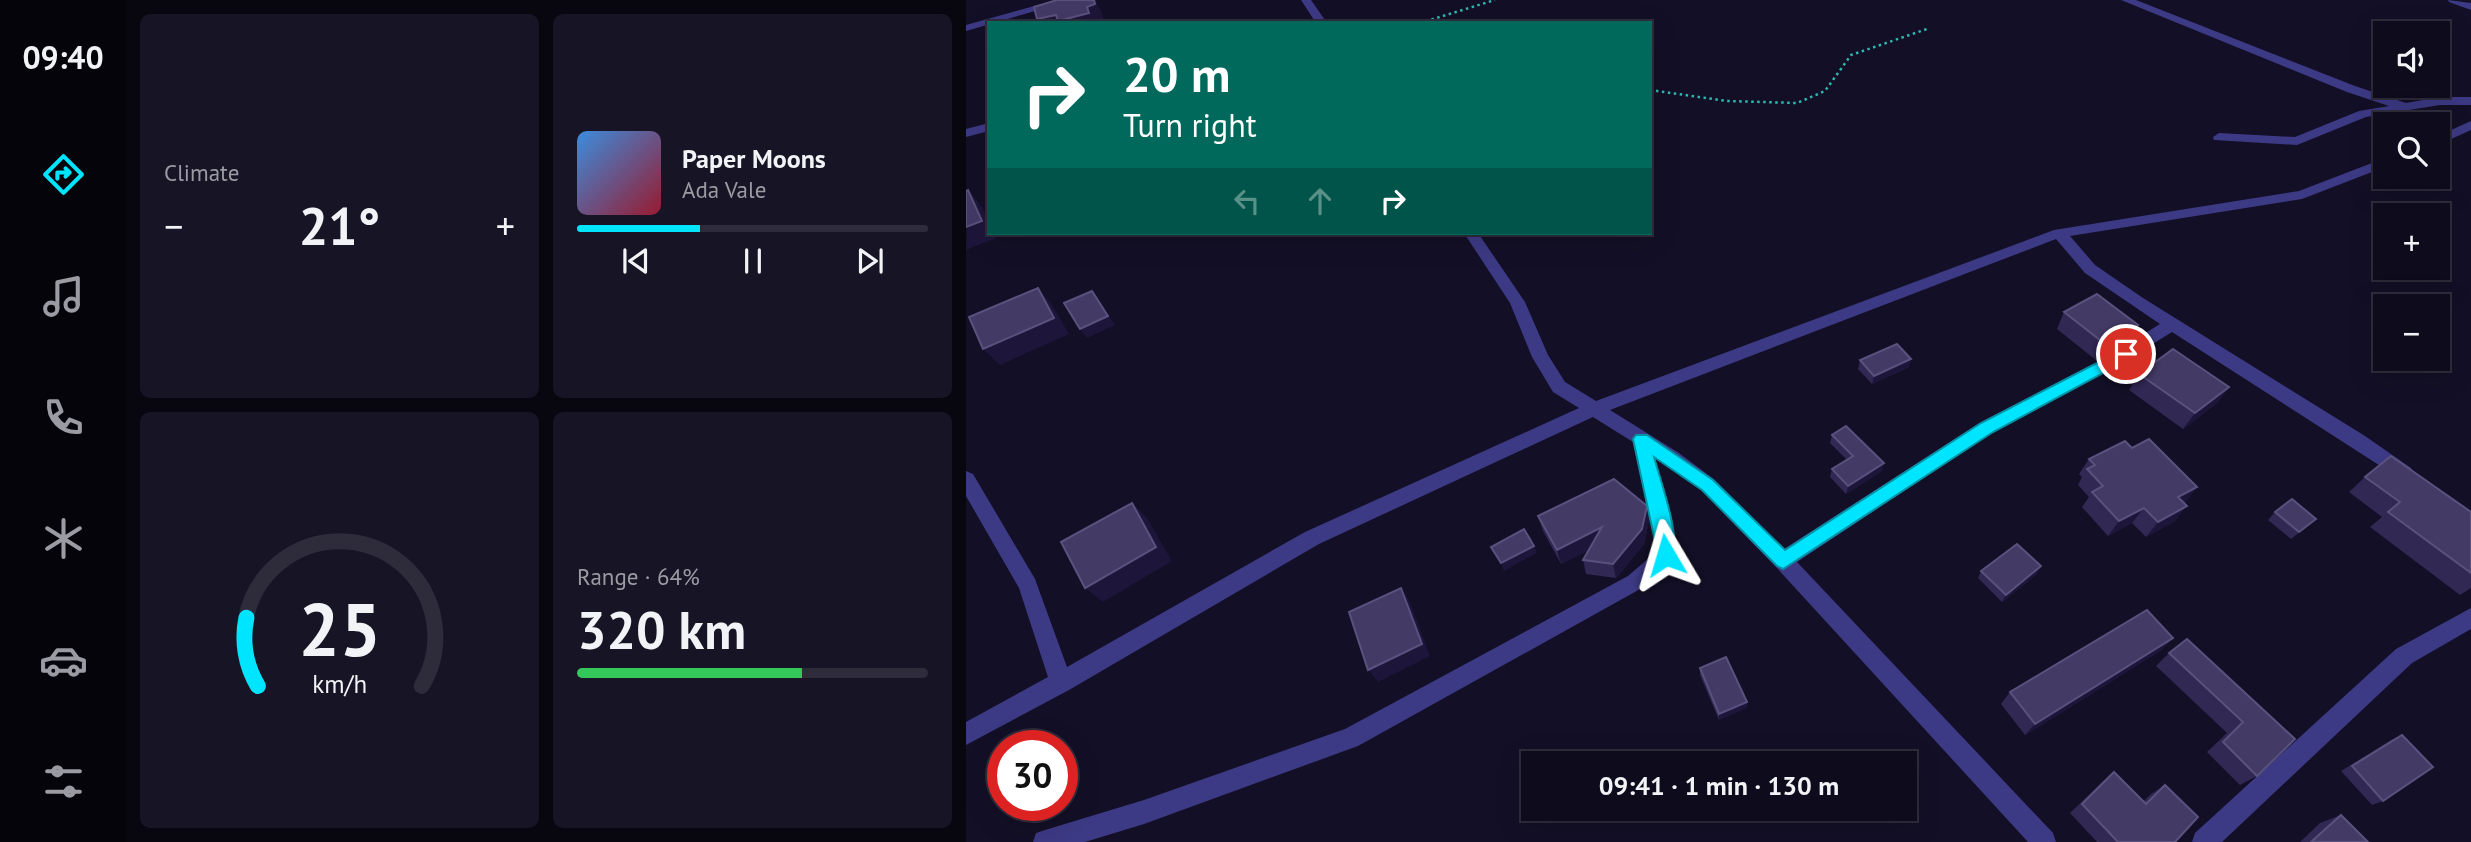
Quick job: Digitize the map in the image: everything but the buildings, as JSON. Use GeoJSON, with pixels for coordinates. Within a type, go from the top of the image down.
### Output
{"type":"FeatureCollection","features":[{"type":"Feature","properties":{"kind":"street"},"geometry":{"type":"LineString","coordinates":[[992,21],[1068,0]]}},
{"type":"Feature","properties":{"kind":"street"},"geometry":{"type":"LineString","coordinates":[[1306,0],[1321,21]]}},
{"type":"Feature","properties":{"kind":"street"},"geometry":{"type":"LineString","coordinates":[[2126,0],[2351,89],[2404,107]]}},
{"type":"Feature","properties":{"kind":"street"},"geometry":{"type":"LineString","coordinates":[[2453,0],[2471,7]]}},
{"type":"Feature","properties":{"kind":"street"},"geometry":{"type":"LineString","coordinates":[[966,28],[987,22]]}},
{"type":"Feature","properties":{"kind":"street"},"geometry":{"type":"LineString","coordinates":[[2219,137],[2297,141],[2363,114],[2440,101],[2471,101]]}},
{"type":"Feature","properties":{"kind":"street"},"geometry":{"type":"LineString","coordinates":[[2450,135],[2471,125]]}},
{"type":"Feature","properties":{"kind":"street"},"geometry":{"type":"LineString","coordinates":[[966,132],[987,127]]}},
{"type":"Feature","properties":{"kind":"street"},"geometry":{"type":"LineString","coordinates":[[966,734],[1312,538],[1592,410],[2059,233],[2302,195],[2373,167]]}},
{"type":"Feature","properties":{"kind":"street"},"geometry":{"type":"LineString","coordinates":[[2059,233],[2090,269],[2172,324],[2359,441],[2424,486]]}},
{"type":"Feature","properties":{"kind":"street"},"geometry":{"type":"LineString","coordinates":[[1472,235],[1517,302],[1548,372],[1559,387],[1642,439],[1707,485],[1783,561],[2044,842]]}},
{"type":"Feature","properties":{"kind":"street"},"geometry":{"type":"LineString","coordinates":[[1783,561],[1987,427],[2111,362],[2172,324]]}},
{"type":"Feature","properties":{"kind":"street"},"geometry":{"type":"LineString","coordinates":[[1045,842],[1144,812],[1350,738],[1635,582],[1666,555],[1663,528],[1642,439]]}},
{"type":"Feature","properties":{"kind":"street"},"geometry":{"type":"LineString","coordinates":[[966,479],[1028,585],[1061,682]]}},
{"type":"Feature","properties":{"kind":"street"},"geometry":{"type":"LineString","coordinates":[[2204,842],[2404,656],[2471,618]]}},
{"type":"Feature","properties":{"kind":"path"},"geometry":{"type":"LineString","coordinates":[[1427,21],[1495,0]]}},
{"type":"Feature","properties":{"kind":"path"},"geometry":{"type":"LineString","coordinates":[[1652,90],[1727,102],[1797,103],[1815,98],[1825,91],[1851,55],[1927,29]]}},
{"type":"Feature","properties":{"kind":"route"},"geometry":{"type":"LineString","coordinates":[[1666,555],[1663,528],[1642,439],[1673,458],[1707,485],[1783,561],[1987,427],[2126,354]]}}]}
